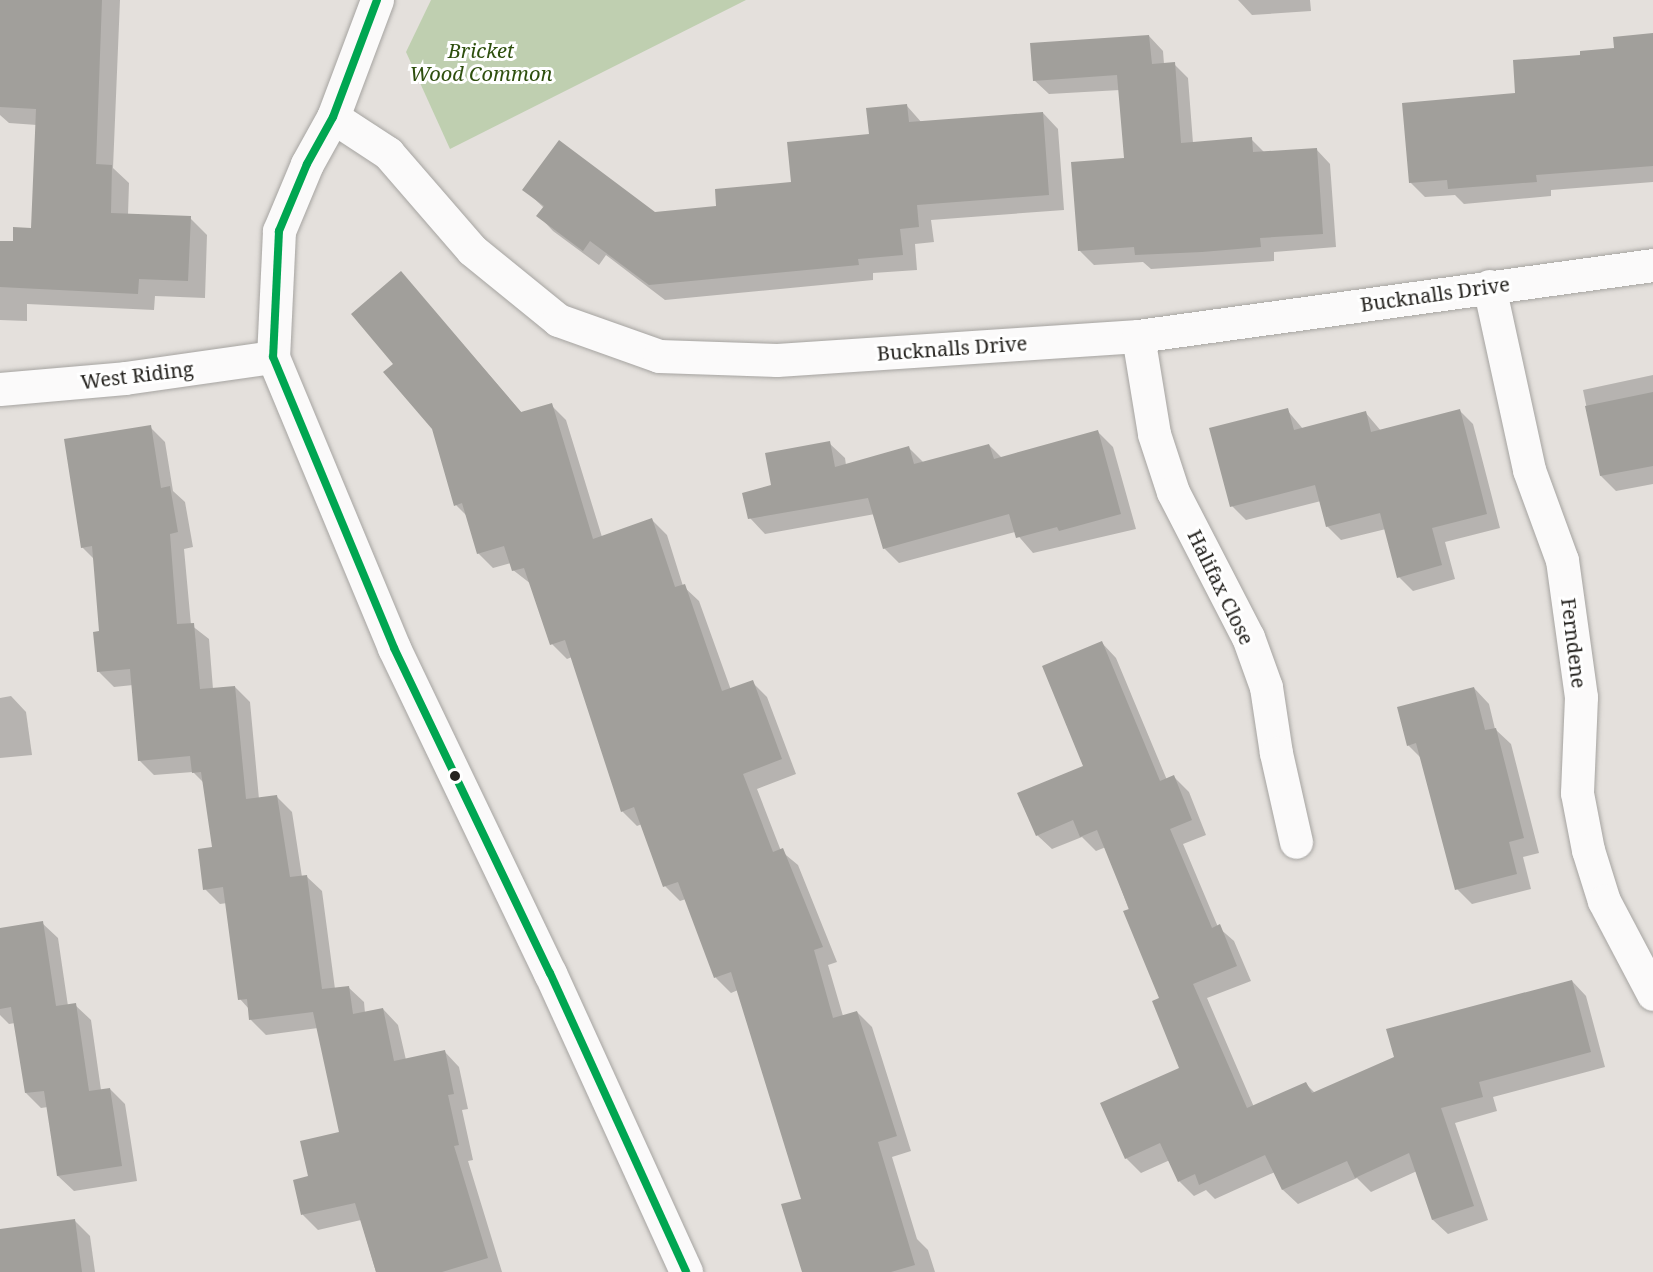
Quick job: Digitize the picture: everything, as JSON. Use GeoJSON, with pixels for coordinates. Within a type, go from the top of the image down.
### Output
{"type":"FeatureCollection","features":[{"type":"Feature","properties":{"kind":"street"},"geometry":{"type":"LineString","coordinates":[[377,0],[333,117],[307,164],[279,231],[273,357],[394,648],[550,973],[687,1272]]}},
{"type":"Feature","properties":{"kind":"street","name":"Bucknalls Drive"},"geometry":{"type":"LineString","coordinates":[[333,117],[388,153],[472,250],[558,320],[659,356],[777,360],[1138,336],[1653,265]]}},
{"type":"Feature","properties":{"kind":"street","name":"Ferndene"},"geometry":{"type":"LineString","coordinates":[[1489,286],[1529,470],[1562,560],[1581,697],[1577,794],[1588,850],[1604,901],[1653,994]]}},
{"type":"Feature","properties":{"kind":"street","name":"Halifax Close"},"geometry":{"type":"LineString","coordinates":[[1138,336],[1154,434],[1173,492],[1243,627],[1266,687],[1276,753],[1296,842]]}},
{"type":"Feature","properties":{"kind":"street","name":"West Riding"},"geometry":{"type":"LineString","coordinates":[[0,389],[125,378],[273,357]]}},
{"type":"Feature","properties":{"kind":"green space","name":"Bricket Wood Common"},"geometry":{"type":"Polygon","coordinates":[[[431,0],[746,0],[450,149],[406,52],[431,0]]]}},
{"type":"Feature","properties":{"kind":"building"},"geometry":{"type":"Polygon","coordinates":[[[0,0],[102,0],[96,164],[112,165],[111,213],[191,216],[188,281],[139,279],[138,294],[0,287],[0,241],[13,241],[13,227],[31,228],[36,109],[0,107],[0,0]]]}},
{"type":"Feature","properties":{"kind":"building"},"geometry":{"type":"Polygon","coordinates":[[[1653,33],[1653,166],[1536,175],[1537,182],[1448,189],[1447,180],[1409,183],[1402,103],[1515,93],[1513,60],[1580,55],[1580,51],[1614,48],[1613,37],[1653,33]]]}},
{"type":"Feature","properties":{"kind":"building"},"geometry":{"type":"Polygon","coordinates":[[[1149,35],[1152,64],[1175,62],[1181,143],[1252,137],[1253,152],[1317,148],[1323,234],[1260,238],[1261,247],[1202,252],[1135,255],[1134,247],[1078,251],[1071,162],[1124,158],[1117,75],[1033,81],[1030,43],[1149,35]]]}},
{"type":"Feature","properties":{"kind":"building"},"geometry":{"type":"Polygon","coordinates":[[[907,104],[909,122],[1043,112],[1049,195],[917,205],[919,227],[900,229],[903,255],[858,259],[859,265],[649,285],[590,241],[583,251],[536,216],[544,206],[522,190],[559,140],[655,212],[716,206],[715,189],[791,182],[787,142],[869,134],[866,108],[907,104]]]}},
{"type":"Feature","properties":{"kind":"building"},"geometry":{"type":"Polygon","coordinates":[[[401,271],[521,412],[552,403],[593,539],[652,518],[675,587],[685,584],[722,691],[753,680],[782,759],[743,774],[773,852],[783,848],[823,947],[814,950],[833,1018],[857,1011],[897,1136],[878,1142],[915,1265],[891,1272],[802,1272],[781,1204],[801,1199],[731,972],[714,978],[678,882],[663,887],[634,807],[621,812],[565,640],[550,645],[524,568],[512,571],[504,546],[477,554],[462,503],[454,506],[432,429],[383,372],[393,364],[351,314],[401,271]]]}},
{"type":"Feature","properties":{"kind":"building"},"geometry":{"type":"Polygon","coordinates":[[[1653,392],[1653,466],[1600,476],[1585,406],[1653,392]]]}},
{"type":"Feature","properties":{"kind":"building"},"geometry":{"type":"Polygon","coordinates":[[[1288,408],[1294,430],[1366,411],[1371,432],[1460,409],[1487,514],[1432,528],[1442,565],[1397,578],[1380,513],[1326,527],[1315,485],[1230,507],[1209,428],[1288,408]]]}},
{"type":"Feature","properties":{"kind":"building"},"geometry":{"type":"Polygon","coordinates":[[[151,425],[161,488],[170,486],[178,532],[170,534],[177,624],[194,623],[200,689],[235,686],[246,799],[277,795],[290,877],[307,875],[322,989],[349,986],[353,1014],[383,1008],[394,1061],[445,1050],[454,1094],[448,1095],[459,1145],[454,1146],[488,1258],[442,1272],[376,1272],[355,1203],[301,1215],[293,1180],[308,1176],[300,1141],[339,1132],[313,1012],[249,1020],[247,999],[238,1000],[223,887],[203,890],[198,849],[212,847],[201,772],[192,773],[190,756],[138,761],[130,669],[97,672],[93,632],[99,631],[92,546],[81,548],[64,439],[151,425]]]}},
{"type":"Feature","properties":{"kind":"building"},"geometry":{"type":"Polygon","coordinates":[[[1098,430],[1121,514],[1059,531],[1057,527],[1016,538],[1009,514],[883,549],[868,498],[748,519],[742,493],[771,485],[765,453],[830,441],[835,467],[909,446],[914,464],[989,444],[994,459],[1098,430]]]}},
{"type":"Feature","properties":{"kind":"building"},"geometry":{"type":"Polygon","coordinates":[[[1102,641],[1160,781],[1174,775],[1192,820],[1170,829],[1212,928],[1220,924],[1237,966],[1193,984],[1247,1108],[1306,1082],[1312,1093],[1394,1057],[1386,1029],[1572,980],[1591,1052],[1479,1082],[1483,1097],[1441,1108],[1474,1206],[1432,1220],[1409,1153],[1355,1178],[1347,1161],[1282,1190],[1265,1155],[1199,1185],[1195,1174],[1178,1182],[1160,1143],[1125,1159],[1100,1103],[1179,1068],[1152,1001],[1159,998],[1123,911],[1129,909],[1097,830],[1080,837],[1073,820],[1036,836],[1017,793],[1083,766],[1042,666],[1102,641]]]}},
{"type":"Feature","properties":{"kind":"building"},"geometry":{"type":"Polygon","coordinates":[[[1474,687],[1485,730],[1496,728],[1524,838],[1509,842],[1517,874],[1455,890],[1416,743],[1407,746],[1397,707],[1474,687]]]}},
{"type":"Feature","properties":{"kind":"building"},"geometry":{"type":"Polygon","coordinates":[[[43,921],[56,1006],[76,1003],[89,1091],[110,1088],[122,1166],[57,1176],[44,1091],[25,1093],[11,1007],[0,1009],[0,928],[43,921]]]}},
{"type":"Feature","properties":{"kind":"building"},"geometry":{"type":"Polygon","coordinates":[[[75,1219],[82,1272],[0,1272],[0,1229],[75,1219]]]}},
{"type":"Feature","properties":{"kind":"transit line"},"geometry":{"type":"LineString","coordinates":[[377,0],[333,117],[307,164],[279,231],[273,357],[394,648],[550,973],[686,1272]]}}]}
